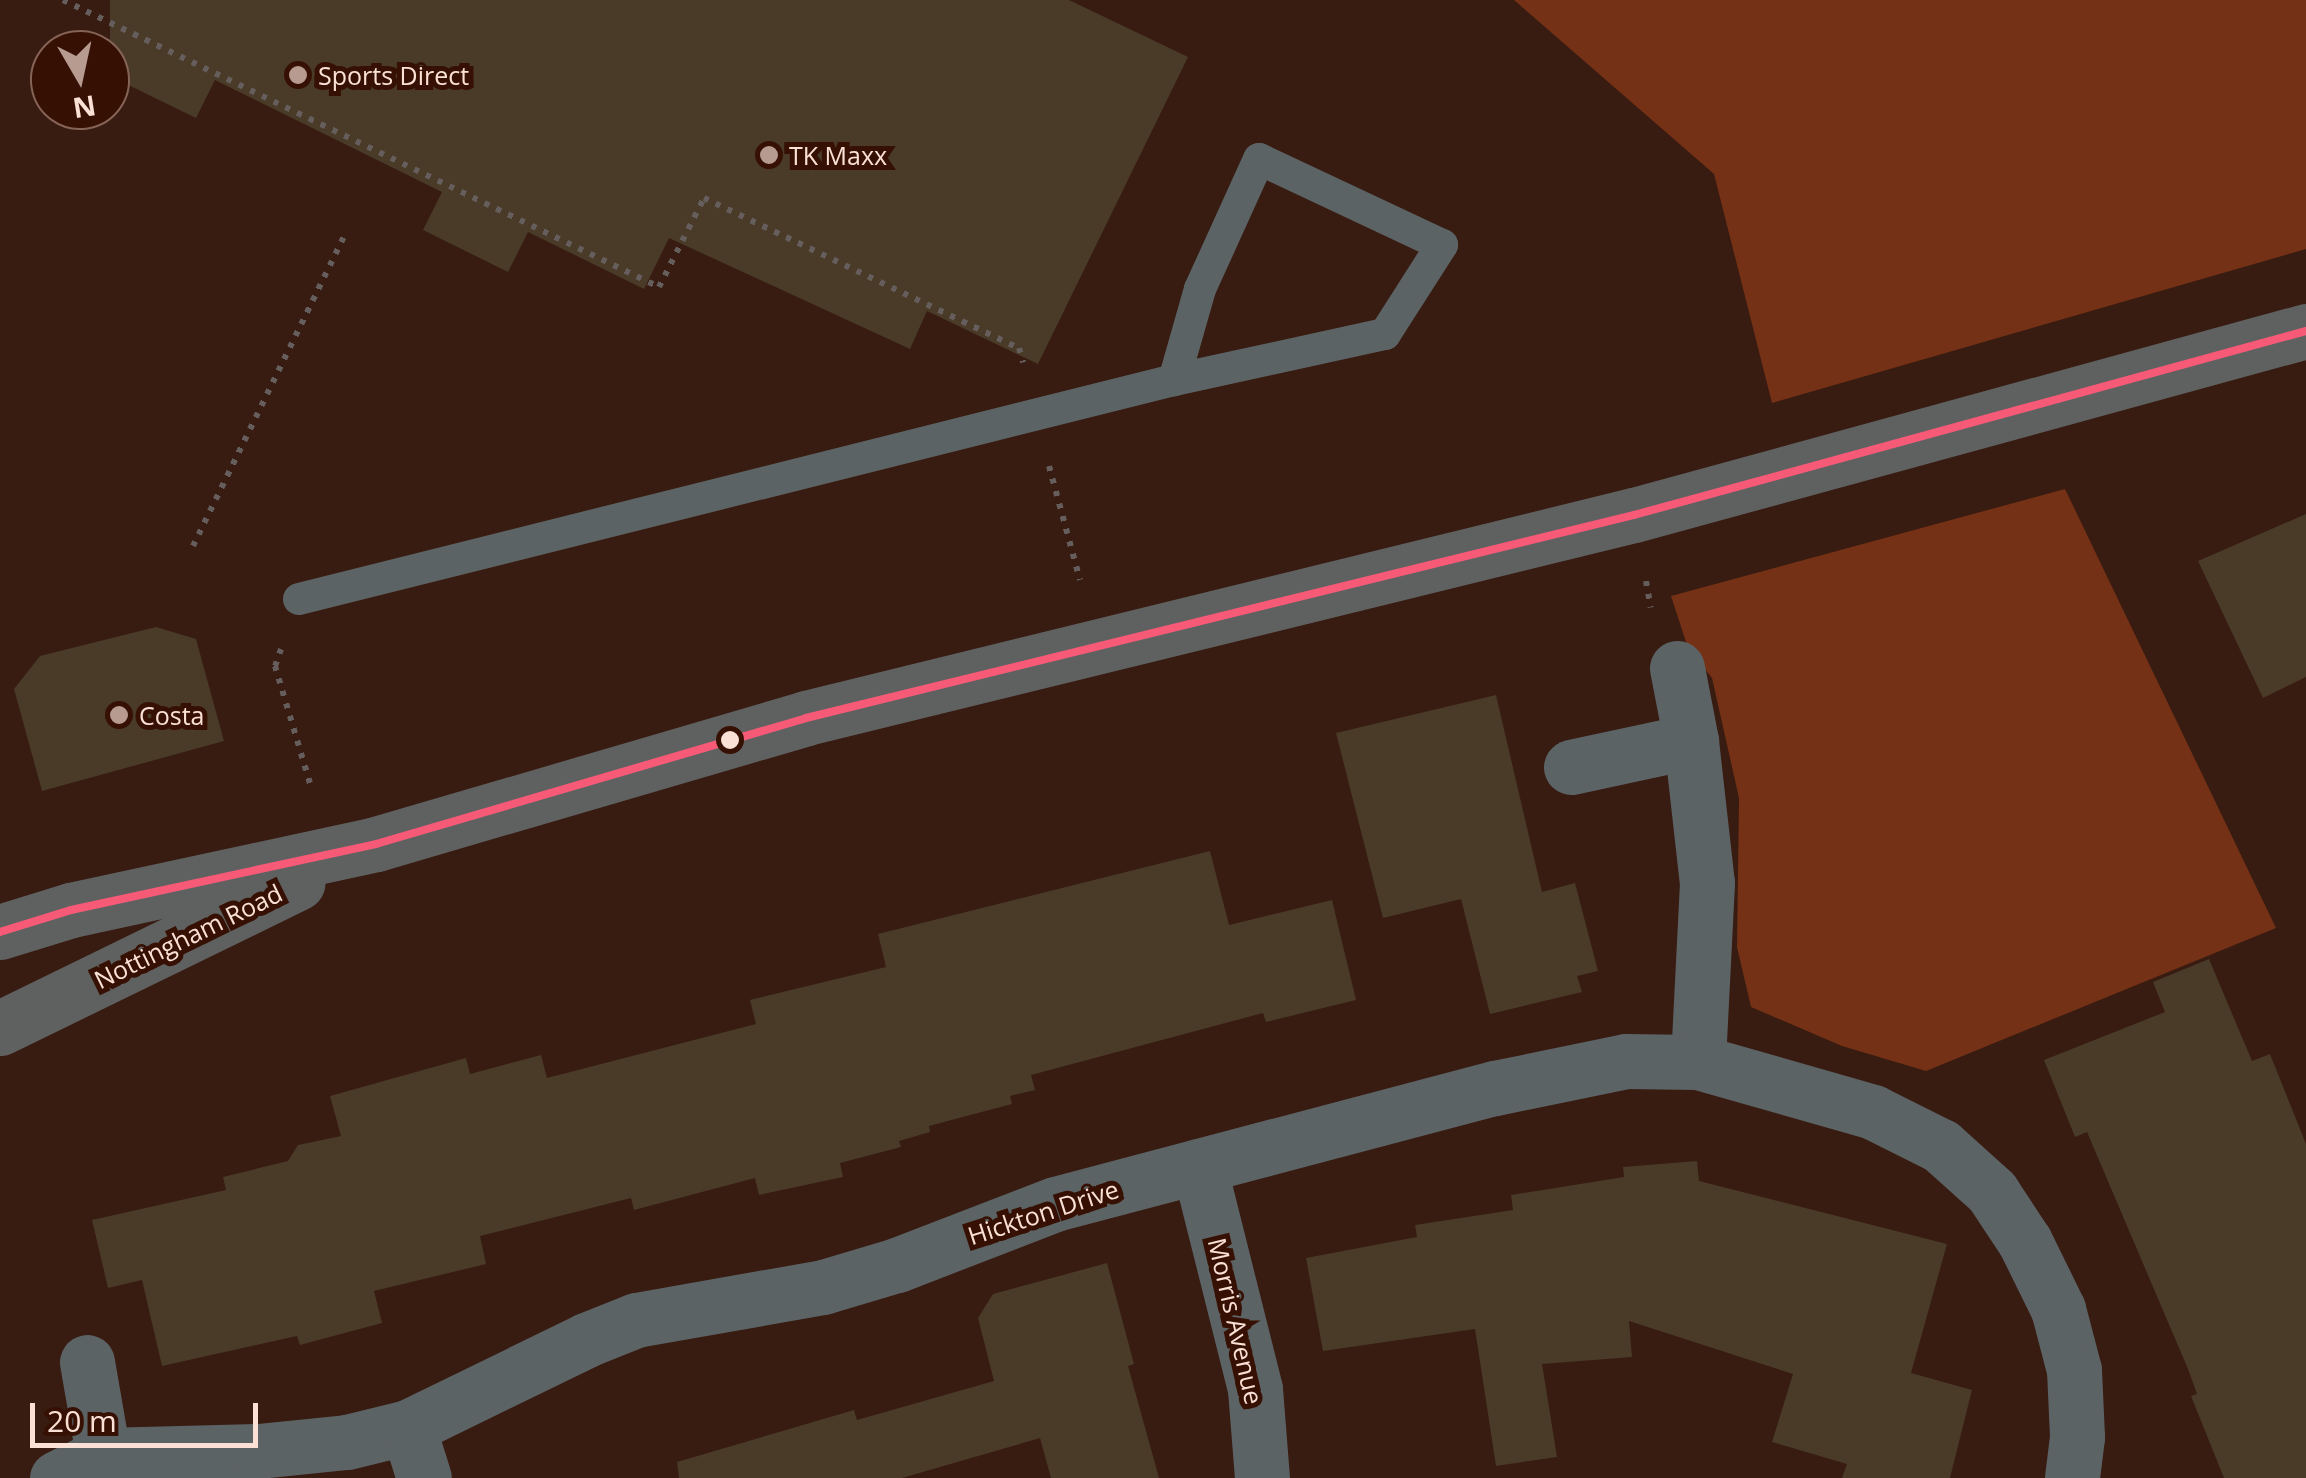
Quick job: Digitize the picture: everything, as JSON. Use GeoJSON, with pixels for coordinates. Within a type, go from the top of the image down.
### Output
{"type":"FeatureCollection","features":[{"type":"Feature","properties":{"kind":"main road","name":"Nottingham Road"},"geometry":{"type":"LineString","coordinates":[[0,932],[71,910],[354,849],[806,718],[1634,515],[2306,331]]}},
{"type":"Feature","properties":{"kind":"main road","name":"Nottingham Road"},"geometry":{"type":"LineString","coordinates":[[0,1028],[354,849]]}},
{"type":"Feature","properties":{"kind":"street"},"geometry":{"type":"LineString","coordinates":[[1678,668],[1692,741],[1707,883],[1698,1062]]}},
{"type":"Feature","properties":{"kind":"street"},"geometry":{"type":"LineString","coordinates":[[1571,767],[1692,741]]}},
{"type":"Feature","properties":{"kind":"street","name":"Hickton Drive"},"geometry":{"type":"LineString","coordinates":[[87,1362],[80,1466],[347,1442],[416,1453],[571,1347],[636,1320],[823,1287],[897,1265],[1054,1204],[1532,1080],[1626,1061],[1698,1062],[1873,1112],[1941,1146],[1992,1192],[2025,1242],[2058,1309],[2074,1370],[2077,1437],[2072,1478]]}},
{"type":"Feature","properties":{"kind":"street","name":"Morris Avenue"},"geometry":{"type":"LineString","coordinates":[[1199,1166],[1255,1388],[1262,1478]]}},
{"type":"Feature","properties":{"kind":"lane"},"geometry":{"type":"LineString","coordinates":[[298,599],[1174,380],[1385,334],[1442,245],[1259,160],[1200,288],[1174,380]]}},
{"type":"Feature","properties":{"kind":"path"},"geometry":{"type":"LineString","coordinates":[[63,0],[659,287],[704,198],[1020,348],[1098,646]]}},
{"type":"Feature","properties":{"kind":"path"},"geometry":{"type":"LineString","coordinates":[[193,546],[346,232]]}},
{"type":"Feature","properties":{"kind":"path"},"geometry":{"type":"LineString","coordinates":[[1634,515],[1662,662],[1678,668]]}},
{"type":"Feature","properties":{"kind":"path"},"geometry":{"type":"LineString","coordinates":[[298,599],[275,666],[354,849]]}},
{"type":"Feature","properties":{"kind":"shaded area"},"geometry":{"type":"Polygon","coordinates":[[[1514,0],[2306,0],[2306,249],[1772,403],[1714,174],[1514,0]]]}},
{"type":"Feature","properties":{"kind":"shaded area"},"geometry":{"type":"Polygon","coordinates":[[[2065,489],[2276,928],[1926,1071],[1842,1046],[1751,1007],[1737,947],[1739,798],[1712,678],[1688,648],[1671,596],[2065,489]]]}},
{"type":"Feature","properties":{"kind":"building","name":"TK Maxx"},"geometry":{"type":"Polygon","coordinates":[[[110,0],[1069,0],[1188,57],[1038,364],[927,311],[910,349],[669,238],[644,289],[528,232],[508,272],[423,230],[442,192],[215,80],[196,118],[130,86],[130,30],[110,30],[110,0]]]}},
{"type":"Feature","properties":{"kind":"building"},"geometry":{"type":"Polygon","coordinates":[[[2306,514],[2306,677],[2263,698],[2198,561],[2306,514]]]}},
{"type":"Feature","properties":{"kind":"building","name":"Costa"},"geometry":{"type":"Polygon","coordinates":[[[156,627],[196,639],[224,741],[42,791],[14,689],[40,656],[156,627]]]}},
{"type":"Feature","properties":{"kind":"building"},"geometry":{"type":"Polygon","coordinates":[[[1496,695],[1542,892],[1575,883],[1598,971],[1577,976],[1582,992],[1490,1014],[1461,899],[1383,918],[1336,733],[1496,695]]]}},
{"type":"Feature","properties":{"kind":"building"},"geometry":{"type":"Polygon","coordinates":[[[1210,851],[1229,925],[1332,900],[1356,1000],[1266,1022],[1263,1013],[1031,1075],[1035,1090],[1010,1096],[1012,1104],[929,1126],[930,1132],[899,1141],[901,1147],[840,1163],[843,1177],[759,1195],[755,1178],[634,1210],[631,1198],[480,1236],[486,1264],[374,1291],[382,1323],[300,1345],[297,1336],[162,1366],[142,1280],[108,1288],[92,1220],[226,1190],[223,1177],[288,1161],[298,1145],[341,1136],[330,1096],[466,1058],[470,1074],[541,1055],[547,1078],[756,1024],[750,1000],[886,967],[878,934],[1210,851]]]}},
{"type":"Feature","properties":{"kind":"building"},"geometry":{"type":"Polygon","coordinates":[[[2209,959],[2252,1061],[2270,1054],[2306,1144],[2306,1478],[2224,1478],[2191,1396],[2197,1394],[2188,1369],[2087,1132],[2075,1137],[2044,1060],[2165,1012],[2153,982],[2209,959]]]}},
{"type":"Feature","properties":{"kind":"building"},"geometry":{"type":"Polygon","coordinates":[[[1697,1161],[1699,1181],[1947,1244],[1911,1373],[1972,1390],[1950,1478],[1842,1478],[1847,1464],[1772,1442],[1793,1374],[1629,1321],[1632,1357],[1542,1364],[1557,1457],[1496,1466],[1475,1329],[1323,1351],[1306,1258],[1417,1237],[1415,1225],[1513,1210],[1511,1195],[1624,1177],[1623,1167],[1697,1161]]]}},
{"type":"Feature","properties":{"kind":"building"},"geometry":{"type":"Polygon","coordinates":[[[1107,1263],[1134,1364],[1128,1366],[1159,1478],[1051,1478],[1040,1438],[902,1478],[679,1478],[677,1462],[854,1410],[857,1420],[994,1381],[978,1318],[993,1294],[1107,1263]]]}},
{"type":"Feature","properties":{"kind":"transit line"},"geometry":{"type":"LineString","coordinates":[[0,932],[71,910],[376,844],[806,718],[1634,515],[2306,331]]}},
{"type":"Feature","properties":{"kind":"place","name":"Sports Direct"},"geometry":{"type":"Point","coordinates":[298,75]}},
{"type":"Feature","properties":{"kind":"place","name":"TK Maxx"},"geometry":{"type":"Point","coordinates":[769,155]}},
{"type":"Feature","properties":{"kind":"place","name":"Costa"},"geometry":{"type":"Point","coordinates":[119,715]}}]}
